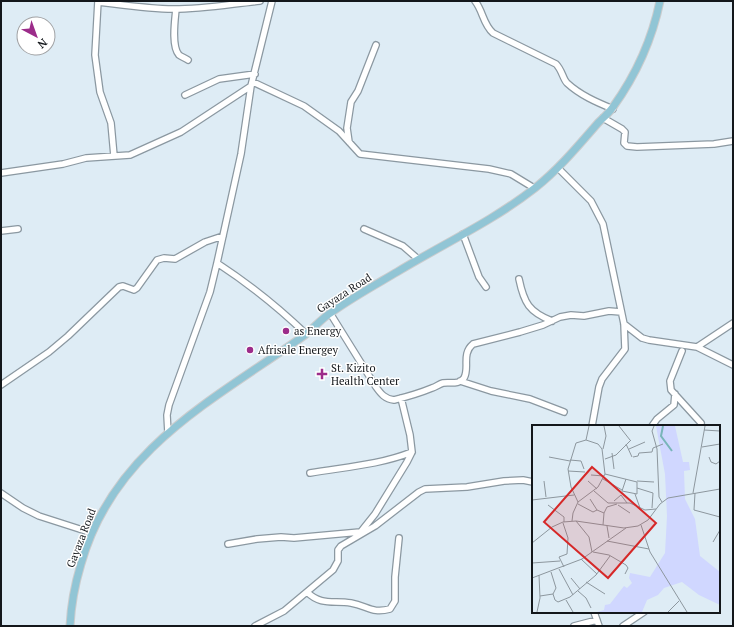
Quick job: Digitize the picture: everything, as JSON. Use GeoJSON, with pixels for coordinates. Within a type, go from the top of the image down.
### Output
{"type":"FeatureCollection","features":[{"type":"Feature","properties":{"kind":"main road","name":"Gayaza Road"},"geometry":{"type":"LineString","coordinates":[[70,626],[76,581],[92,533],[105,506],[128,473],[145,454],[168,433],[218,393],[306,334],[330,312],[502,210],[534,188],[558,168],[613,108],[634,74],[643,56],[660,1]]}},
{"type":"Feature","properties":{"kind":"street"},"geometry":{"type":"LineString","coordinates":[[114,156],[111,122],[100,92],[96,55],[98,1],[134,7],[176,9],[260,1]]}},
{"type":"Feature","properties":{"kind":"street"},"geometry":{"type":"LineString","coordinates":[[168,433],[167,416],[169,405],[210,292],[217,263],[241,154],[254,74],[272,1]]}},
{"type":"Feature","properties":{"kind":"street"},"geometry":{"type":"LineString","coordinates":[[475,1],[483,14],[485,23],[493,33],[556,64],[563,73],[566,82],[591,100],[613,108]]}},
{"type":"Feature","properties":{"kind":"street"},"geometry":{"type":"LineString","coordinates":[[176,9],[174,24],[177,51],[180,56],[188,60]]}},
{"type":"Feature","properties":{"kind":"street"},"geometry":{"type":"LineString","coordinates":[[349,143],[347,128],[351,102],[358,91],[376,45]]}},
{"type":"Feature","properties":{"kind":"street"},"geometry":{"type":"LineString","coordinates":[[185,96],[219,79],[254,74]]}},
{"type":"Feature","properties":{"kind":"street"},"geometry":{"type":"LineString","coordinates":[[1,173],[63,164],[86,158],[130,155],[182,132],[252,84]]}},
{"type":"Feature","properties":{"kind":"street"},"geometry":{"type":"LineString","coordinates":[[252,84],[304,106],[339,131],[360,154],[489,169],[511,174],[534,188]]}},
{"type":"Feature","properties":{"kind":"street"},"geometry":{"type":"LineString","coordinates":[[603,118],[625,132],[624,143],[628,146],[637,147],[714,144],[733,141]]}},
{"type":"Feature","properties":{"kind":"street"},"geometry":{"type":"LineString","coordinates":[[558,168],[591,201],[603,224],[624,324],[624,349],[602,379],[599,387],[592,425]]}},
{"type":"Feature","properties":{"kind":"street"},"geometry":{"type":"LineString","coordinates":[[1,231],[18,229]]}},
{"type":"Feature","properties":{"kind":"street"},"geometry":{"type":"LineString","coordinates":[[364,229],[403,246],[418,259]]}},
{"type":"Feature","properties":{"kind":"street"},"geometry":{"type":"LineString","coordinates":[[463,234],[479,277],[486,287]]}},
{"type":"Feature","properties":{"kind":"street"},"geometry":{"type":"LineString","coordinates":[[1,385],[64,340],[119,287],[123,286],[134,290],[137,288],[157,260],[164,258],[175,259],[205,242],[223,236]]}},
{"type":"Feature","properties":{"kind":"street"},"geometry":{"type":"LineString","coordinates":[[217,263],[250,285],[282,310],[306,334]]}},
{"type":"Feature","properties":{"kind":"street"},"geometry":{"type":"LineString","coordinates":[[519,279],[526,302],[532,310],[540,316],[552,321]]}},
{"type":"Feature","properties":{"kind":"street"},"geometry":{"type":"LineString","coordinates":[[330,312],[382,396],[389,400],[394,400],[445,383],[460,381],[465,377],[466,358],[469,347],[473,344],[520,332],[571,315],[584,316],[609,311],[621,312]]}},
{"type":"Feature","properties":{"kind":"street"},"geometry":{"type":"LineString","coordinates":[[697,347],[733,323]]}},
{"type":"Feature","properties":{"kind":"street"},"geometry":{"type":"LineString","coordinates":[[624,324],[636,334],[646,339],[697,347],[733,365]]}},
{"type":"Feature","properties":{"kind":"street"},"geometry":{"type":"LineString","coordinates":[[682,351],[670,381],[671,390],[701,423]]}},
{"type":"Feature","properties":{"kind":"street"},"geometry":{"type":"LineString","coordinates":[[460,381],[491,391],[530,399],[564,412]]}},
{"type":"Feature","properties":{"kind":"street"},"geometry":{"type":"LineString","coordinates":[[652,425],[674,405],[675,394]]}},
{"type":"Feature","properties":{"kind":"street"},"geometry":{"type":"LineString","coordinates":[[358,535],[374,514],[412,452],[410,436],[401,398]]}},
{"type":"Feature","properties":{"kind":"street"},"geometry":{"type":"LineString","coordinates":[[310,473],[393,460],[412,452]]}},
{"type":"Feature","properties":{"kind":"street"},"geometry":{"type":"LineString","coordinates":[[255,626],[284,611],[333,570],[337,565],[338,550],[341,546],[380,523],[419,492],[425,489],[467,487],[504,480],[523,480],[532,482]]}},
{"type":"Feature","properties":{"kind":"street"},"geometry":{"type":"LineString","coordinates":[[1,493],[23,508],[39,516],[92,533]]}},
{"type":"Feature","properties":{"kind":"street"},"geometry":{"type":"LineString","coordinates":[[228,544],[281,537],[294,538],[358,535]]}},
{"type":"Feature","properties":{"kind":"street"},"geometry":{"type":"LineString","coordinates":[[307,592],[316,599],[326,602],[351,603],[380,612],[390,609],[394,601],[399,538]]}},
{"type":"Feature","properties":{"kind":"street"},"geometry":{"type":"LineString","coordinates":[[574,626],[598,623],[594,613]]}},
{"type":"Feature","properties":{"kind":"street"},"geometry":{"type":"LineString","coordinates":[[623,626],[642,613]]}},
{"type":"Feature","properties":{"kind":"place","name":"as Energy"},"geometry":{"type":"Point","coordinates":[286,331]}},
{"type":"Feature","properties":{"kind":"place","name":"Afrisale Energey"},"geometry":{"type":"Point","coordinates":[250,350]}},
{"type":"Feature","properties":{"kind":"place","name":"St. Kizito Health Center"},"geometry":{"type":"Point","coordinates":[322,374]}}]}
